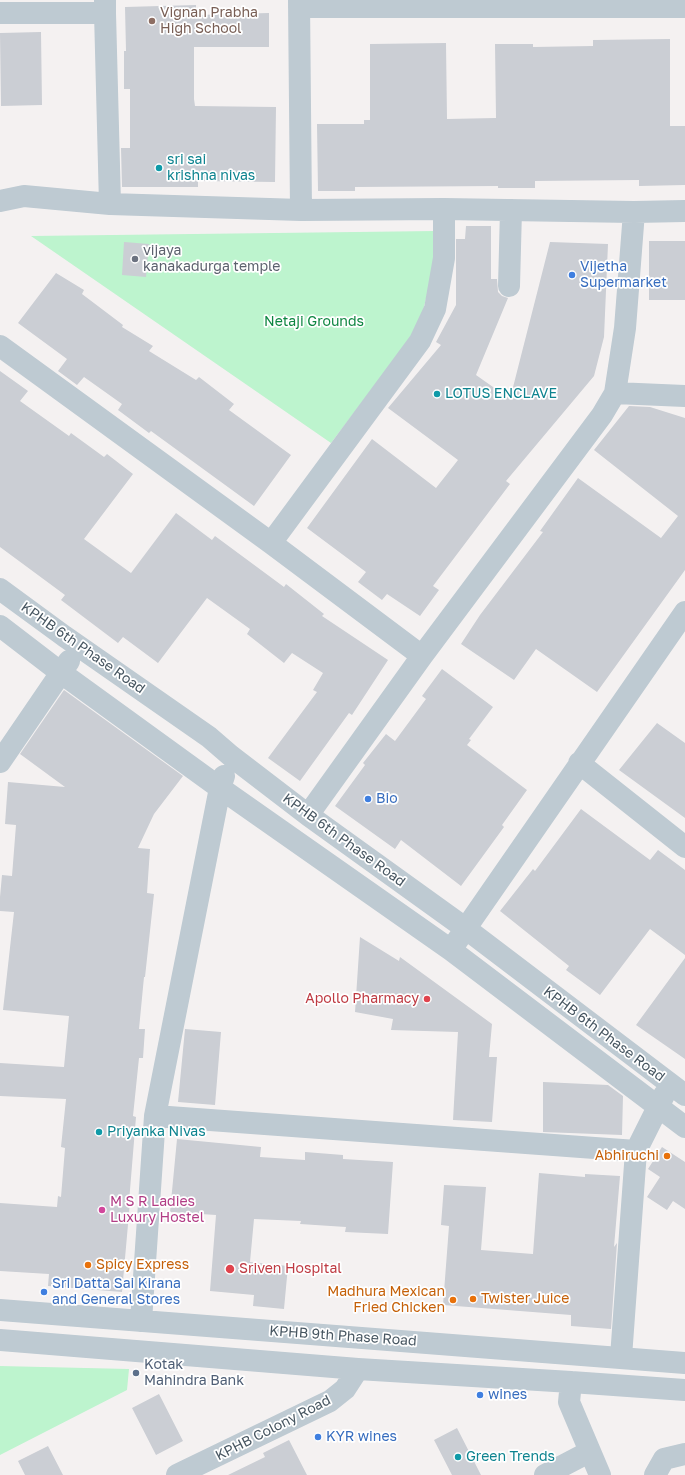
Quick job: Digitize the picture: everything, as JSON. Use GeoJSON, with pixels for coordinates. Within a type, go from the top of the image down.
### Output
{"type":"FeatureCollection","features":[{"type":"Feature","properties":{"kind":"street"},"geometry":{"type":"LineString","coordinates":[[301,210],[299,3],[685,8]]}},
{"type":"Feature","properties":{"kind":"street"},"geometry":{"type":"LineString","coordinates":[[2,8],[105,7],[110,204]]}},
{"type":"Feature","properties":{"kind":"street"},"geometry":{"type":"LineString","coordinates":[[0,201],[24,196],[110,204],[301,210],[444,208],[634,212],[685,211]]}},
{"type":"Feature","properties":{"kind":"street"},"geometry":{"type":"LineString","coordinates":[[271,543],[420,341],[435,309],[444,258],[444,208]]}},
{"type":"Feature","properties":{"kind":"street"},"geometry":{"type":"LineString","coordinates":[[509,286],[511,210]]}},
{"type":"Feature","properties":{"kind":"street"},"geometry":{"type":"LineString","coordinates":[[308,815],[422,656],[602,415],[615,393],[625,328],[634,212]]}},
{"type":"Feature","properties":{"kind":"street"},"geometry":{"type":"LineString","coordinates":[[0,346],[271,543],[422,656]]}},
{"type":"Feature","properties":{"kind":"street"},"geometry":{"type":"LineString","coordinates":[[615,393],[685,396]]}},
{"type":"Feature","properties":{"kind":"street","name":"KPHB 6th Phase Road"},"geometry":{"type":"LineString","coordinates":[[0,589],[209,737],[231,756],[308,815],[465,928],[677,1089]]}},
{"type":"Feature","properties":{"kind":"street"},"geometry":{"type":"LineString","coordinates":[[451,950],[685,612]]}},
{"type":"Feature","properties":{"kind":"street","name":"KPHB 6th Phase Road"},"geometry":{"type":"LineString","coordinates":[[0,626],[60,672],[220,788],[451,950],[685,1127]]}},
{"type":"Feature","properties":{"kind":"street"},"geometry":{"type":"LineString","coordinates":[[0,762],[60,672],[80,646]]}},
{"type":"Feature","properties":{"kind":"street"},"geometry":{"type":"LineString","coordinates":[[141,1321],[155,1116],[220,788],[231,756]]}},
{"type":"Feature","properties":{"kind":"street"},"geometry":{"type":"LineString","coordinates":[[579,764],[685,847]]}},
{"type":"Feature","properties":{"kind":"street"},"geometry":{"type":"LineString","coordinates":[[620,1357],[636,1151],[657,1107],[677,1089]]}},
{"type":"Feature","properties":{"kind":"street"},"geometry":{"type":"LineString","coordinates":[[155,1116],[636,1151]]}},
{"type":"Feature","properties":{"kind":"street","name":"KPHB 9th Phase Road"},"geometry":{"type":"LineString","coordinates":[[0,1310],[685,1363]]}},
{"type":"Feature","properties":{"kind":"street"},"geometry":{"type":"LineString","coordinates":[[0,1340],[358,1369],[685,1390]]}},
{"type":"Feature","properties":{"kind":"street","name":"KPHB Colony Road"},"geometry":{"type":"LineString","coordinates":[[177,1475],[330,1401],[345,1389],[358,1369]]}},
{"type":"Feature","properties":{"kind":"street"},"geometry":{"type":"LineString","coordinates":[[571,1382],[569,1402],[600,1475]]}},
{"type":"Feature","properties":{"kind":"street"},"geometry":{"type":"LineString","coordinates":[[544,1475],[589,1452]]}},
{"type":"Feature","properties":{"kind":"street"},"geometry":{"type":"LineString","coordinates":[[655,1475],[664,1459],[685,1454]]}},
{"type":"Feature","properties":{"kind":"green space","name":"Netaji Grounds"},"geometry":{"type":"Polygon","coordinates":[[[436,231],[436,258],[419,327],[331,443],[31,236],[436,231]]]}},
{"type":"Feature","properties":{"kind":"green space"},"geometry":{"type":"Polygon","coordinates":[[[0,1366],[129,1369],[127,1390],[0,1455],[0,1366]]]}},
{"type":"Feature","properties":{"kind":"building"},"geometry":{"type":"Polygon","coordinates":[[[196,5],[196,15],[269,13],[269,47],[194,47],[194,99],[195,106],[276,107],[275,182],[198,181],[198,187],[122,187],[121,148],[130,148],[130,89],[124,89],[124,51],[126,51],[125,7],[196,5]]]}},
{"type":"Feature","properties":{"kind":"building"},"geometry":{"type":"Polygon","coordinates":[[[41,32],[42,105],[1,106],[0,33],[41,32]]]}},
{"type":"Feature","properties":{"kind":"building"},"geometry":{"type":"Polygon","coordinates":[[[670,39],[670,126],[685,126],[685,185],[639,186],[639,180],[535,181],[535,188],[498,188],[498,186],[355,187],[355,191],[318,191],[317,124],[364,124],[364,120],[370,120],[370,44],[446,43],[447,119],[496,118],[495,44],[533,44],[533,47],[593,46],[593,40],[670,39]]]}},
{"type":"Feature","properties":{"kind":"building"},"geometry":{"type":"Polygon","coordinates":[[[466,226],[491,226],[491,279],[497,279],[498,292],[502,296],[508,298],[476,375],[510,399],[550,242],[608,244],[604,337],[594,376],[506,481],[510,484],[433,586],[439,590],[420,616],[387,594],[382,600],[358,582],[366,572],[307,528],[372,439],[436,488],[458,460],[388,408],[441,345],[436,342],[456,305],[456,239],[465,239],[466,226]]]}},
{"type":"Feature","properties":{"kind":"building"},"geometry":{"type":"Polygon","coordinates":[[[649,241],[685,241],[685,300],[649,300],[649,241]]]}},
{"type":"Feature","properties":{"kind":"building","name":"vijaya kanakadurga temple"},"geometry":{"type":"Polygon","coordinates":[[[124,242],[149,244],[146,277],[122,275],[124,242]]]}},
{"type":"Feature","properties":{"kind":"building"},"geometry":{"type":"Polygon","coordinates":[[[56,273],[84,290],[82,294],[123,325],[122,327],[153,346],[149,351],[196,380],[199,377],[234,404],[229,410],[291,455],[254,506],[151,431],[149,433],[118,410],[122,404],[84,377],[77,385],[58,371],[67,359],[18,323],[56,273]]]}},
{"type":"Feature","properties":{"kind":"building"},"geometry":{"type":"Polygon","coordinates":[[[0,371],[28,391],[20,401],[69,436],[71,433],[104,457],[107,454],[133,474],[84,539],[131,573],[176,513],[212,540],[215,536],[284,587],[286,584],[324,614],[322,616],[388,660],[352,715],[349,713],[300,781],[268,758],[317,692],[313,690],[323,673],[292,653],[284,663],[247,634],[250,629],[207,598],[158,663],[123,637],[118,643],[61,600],[65,595],[0,547],[0,371]]]}},
{"type":"Feature","properties":{"kind":"building"},"geometry":{"type":"Polygon","coordinates":[[[629,406],[650,407],[685,418],[685,570],[597,692],[536,649],[514,680],[461,644],[480,615],[543,532],[540,531],[578,478],[661,538],[678,516],[594,450],[629,406]]]}},
{"type":"Feature","properties":{"kind":"building"},"geometry":{"type":"Polygon","coordinates":[[[442,669],[493,707],[469,739],[471,740],[467,745],[527,790],[502,825],[504,827],[461,886],[401,840],[395,849],[335,806],[365,765],[363,763],[386,734],[395,741],[426,699],[422,696],[442,669]]]}},
{"type":"Feature","properties":{"kind":"building"},"geometry":{"type":"Polygon","coordinates":[[[64,690],[183,776],[154,814],[138,848],[150,849],[147,893],[154,894],[139,1029],[145,1029],[143,1058],[139,1058],[133,1116],[136,1117],[122,1292],[48,1286],[49,1274],[0,1271],[0,1203],[57,1207],[58,1196],[61,1197],[65,1148],[61,1147],[66,1099],[0,1096],[0,1063],[64,1067],[69,1016],[3,1010],[14,912],[0,911],[0,897],[2,875],[12,876],[16,825],[5,824],[8,782],[65,787],[20,754],[64,690]]]}},
{"type":"Feature","properties":{"kind":"building"},"geometry":{"type":"Polygon","coordinates":[[[657,723],[685,743],[685,818],[619,770],[657,723]]]}},
{"type":"Feature","properties":{"kind":"building"},"geometry":{"type":"Polygon","coordinates":[[[581,809],[650,860],[658,850],[685,870],[685,955],[650,929],[600,995],[566,970],[569,966],[500,911],[533,869],[535,871],[581,809]]]}},
{"type":"Feature","properties":{"kind":"building"},"geometry":{"type":"Polygon","coordinates":[[[360,937],[399,961],[400,957],[492,1024],[489,1057],[497,1057],[492,1122],[453,1120],[458,1032],[391,1030],[393,1019],[355,1012],[360,937]]]}},
{"type":"Feature","properties":{"kind":"building"},"geometry":{"type":"Polygon","coordinates":[[[685,958],[685,1059],[636,1025],[685,958]]]}},
{"type":"Feature","properties":{"kind":"building"},"geometry":{"type":"Polygon","coordinates":[[[185,1029],[221,1032],[215,1105],[178,1102],[185,1029]]]}},
{"type":"Feature","properties":{"kind":"building"},"geometry":{"type":"Polygon","coordinates":[[[543,1082],[608,1085],[623,1096],[622,1135],[543,1132],[543,1082]]]}},
{"type":"Feature","properties":{"kind":"building"},"geometry":{"type":"Polygon","coordinates":[[[177,1139],[261,1147],[260,1157],[305,1160],[305,1152],[343,1155],[343,1159],[393,1162],[388,1234],[345,1232],[346,1227],[300,1224],[301,1221],[254,1219],[250,1262],[288,1266],[284,1309],[253,1306],[254,1295],[210,1291],[216,1215],[170,1212],[177,1139]]]}},
{"type":"Feature","properties":{"kind":"building"},"geometry":{"type":"Polygon","coordinates":[[[662,1147],[685,1162],[685,1209],[673,1201],[667,1210],[647,1197],[660,1177],[648,1169],[662,1147]]]}},
{"type":"Feature","properties":{"kind":"building"},"geometry":{"type":"Polygon","coordinates":[[[539,1173],[585,1177],[585,1174],[620,1176],[614,1247],[617,1243],[611,1329],[571,1326],[571,1315],[443,1305],[449,1226],[441,1225],[444,1185],[486,1187],[481,1250],[533,1254],[539,1173]]]}},
{"type":"Feature","properties":{"kind":"building"},"geometry":{"type":"Polygon","coordinates":[[[159,1394],[183,1441],[156,1455],[132,1408],[159,1394]]]}},
{"type":"Feature","properties":{"kind":"building","name":"Green Trends"},"geometry":{"type":"Polygon","coordinates":[[[457,1428],[481,1475],[452,1475],[434,1440],[457,1428]]]}},
{"type":"Feature","properties":{"kind":"building"},"geometry":{"type":"Polygon","coordinates":[[[289,1440],[307,1475],[228,1475],[265,1457],[263,1453],[289,1440]]]}},
{"type":"Feature","properties":{"kind":"building"},"geometry":{"type":"Polygon","coordinates":[[[48,1446],[63,1475],[25,1475],[18,1461],[48,1446]]]}},
{"type":"Feature","properties":{"kind":"place","name":"Vignan Prabha High School"},"geometry":{"type":"Point","coordinates":[152,21]}},
{"type":"Feature","properties":{"kind":"place","name":"sri sai krishna nivas"},"geometry":{"type":"Point","coordinates":[159,168]}},
{"type":"Feature","properties":{"kind":"place","name":"vijaya kanakadurga temple"},"geometry":{"type":"Point","coordinates":[135,259]}},
{"type":"Feature","properties":{"kind":"place","name":"Vijetha Supermarket"},"geometry":{"type":"Point","coordinates":[572,275]}},
{"type":"Feature","properties":{"kind":"place","name":"LOTUS ENCLAVE"},"geometry":{"type":"Point","coordinates":[437,394]}},
{"type":"Feature","properties":{"kind":"place","name":"Bio"},"geometry":{"type":"Point","coordinates":[368,799]}},
{"type":"Feature","properties":{"kind":"place","name":"Apollo Pharmacy"},"geometry":{"type":"Point","coordinates":[427,999]}},
{"type":"Feature","properties":{"kind":"place","name":"Priyanka Nivas"},"geometry":{"type":"Point","coordinates":[99,1132]}},
{"type":"Feature","properties":{"kind":"place","name":"Abhiruchi"},"geometry":{"type":"Point","coordinates":[667,1156]}},
{"type":"Feature","properties":{"kind":"place","name":"M S R Ladies Luxury Hostel"},"geometry":{"type":"Point","coordinates":[102,1210]}},
{"type":"Feature","properties":{"kind":"place","name":"Spicy Express"},"geometry":{"type":"Point","coordinates":[88,1265]}},
{"type":"Feature","properties":{"kind":"place","name":"Sriven Hospital"},"geometry":{"type":"Point","coordinates":[230,1269]}},
{"type":"Feature","properties":{"kind":"place","name":"Sri Datta Sai Kirana and General Stores"},"geometry":{"type":"Point","coordinates":[44,1292]}},
{"type":"Feature","properties":{"kind":"place","name":"Twister Juice"},"geometry":{"type":"Point","coordinates":[473,1299]}},
{"type":"Feature","properties":{"kind":"place","name":"Madhura Mexican Fried Chicken"},"geometry":{"type":"Point","coordinates":[453,1300]}},
{"type":"Feature","properties":{"kind":"place","name":"Kotak Mahindra Bank"},"geometry":{"type":"Point","coordinates":[136,1373]}},
{"type":"Feature","properties":{"kind":"place","name":"wines"},"geometry":{"type":"Point","coordinates":[480,1395]}},
{"type":"Feature","properties":{"kind":"place","name":"KYR wines"},"geometry":{"type":"Point","coordinates":[318,1437]}},
{"type":"Feature","properties":{"kind":"place","name":"Green Trends"},"geometry":{"type":"Point","coordinates":[458,1457]}}]}
